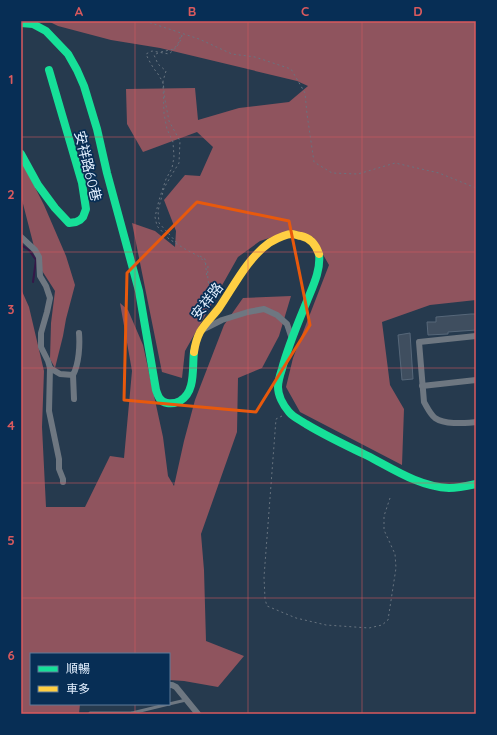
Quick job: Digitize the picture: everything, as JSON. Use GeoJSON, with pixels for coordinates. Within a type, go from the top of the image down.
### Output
{"type":"FeatureCollection","features":[{"type":"Feature","properties":{"kind":"street","name":"安祥路"},"geometry":{"type":"LineString","coordinates":[[21,23],[33,24],[46,31],[68,54],[84,86],[97,128],[106,173],[139,291],[156,391],[159,398],[170,404],[182,401],[186,396],[190,389],[194,349],[200,331],[253,258],[262,248],[272,241],[290,234],[306,237],[315,245],[318,252],[318,267],[313,287],[284,360],[278,387],[280,398],[290,412],[297,418],[327,437],[424,483],[439,487],[454,488],[476,484]]}},
{"type":"Feature","properties":{"kind":"street","name":"安祥路60巷"},"geometry":{"type":"LineString","coordinates":[[21,154],[38,185],[55,208],[69,223],[80,220],[86,209],[82,183],[49,70]]}},
{"type":"Feature","properties":{"kind":"street"},"geometry":{"type":"LineString","coordinates":[[21,237],[36,250],[39,257],[40,276],[46,286],[50,298],[41,333],[41,347],[50,368],[49,411],[59,459],[59,469],[63,482]]}},
{"type":"Feature","properties":{"kind":"street"},"geometry":{"type":"LineString","coordinates":[[200,331],[222,320],[264,309],[277,315],[287,324],[292,339]]}},
{"type":"Feature","properties":{"kind":"street"},"geometry":{"type":"LineString","coordinates":[[74,399],[73,375],[76,369],[80,341],[79,333]]}},
{"type":"Feature","properties":{"kind":"street"},"geometry":{"type":"LineString","coordinates":[[476,336],[419,342],[424,402],[429,410],[435,418],[443,421],[456,423],[476,422]]}},
{"type":"Feature","properties":{"kind":"street"},"geometry":{"type":"LineString","coordinates":[[50,368],[60,374],[73,375]]}},
{"type":"Feature","properties":{"kind":"street"},"geometry":{"type":"LineString","coordinates":[[422,386],[476,380]]}},
{"type":"Feature","properties":{"kind":"street"},"geometry":{"type":"LineString","coordinates":[[170,685],[176,687],[198,714]]}},
{"type":"Feature","properties":{"kind":"lane"},"geometry":{"type":"LineString","coordinates":[[170,704],[186,700]]}},
{"type":"Feature","properties":{"kind":"lane"},"geometry":{"type":"LineString","coordinates":[[90,713],[133,714],[165,705]]}},
{"type":"Feature","properties":{"kind":"path"},"geometry":{"type":"LineString","coordinates":[[146,21],[199,39],[232,54],[255,57],[291,69],[305,93],[314,162],[332,173],[358,174],[395,163],[439,173],[476,188]]}},
{"type":"Feature","properties":{"kind":"path"},"geometry":{"type":"LineString","coordinates":[[182,34],[174,49],[154,55],[158,64],[166,71],[163,81],[169,121],[180,141],[179,163],[164,188],[158,211],[159,223],[182,248],[205,259],[207,279],[218,305]]}},
{"type":"Feature","properties":{"kind":"path"},"geometry":{"type":"LineString","coordinates":[[182,34],[178,47],[169,54],[152,51],[146,54],[163,83],[164,114],[167,129],[172,142],[174,156],[172,168],[163,188],[155,217],[157,226],[169,239],[185,250],[200,257],[208,266],[208,282],[218,305]]}},
{"type":"Feature","properties":{"kind":"path"},"geometry":{"type":"LineString","coordinates":[[290,412],[276,419],[264,577],[264,599],[267,606],[296,618],[326,625],[369,628],[382,625],[388,620],[396,568],[395,554],[384,530],[384,516],[390,498]]}},
{"type":"Feature","properties":{"kind":"highlighted area"},"geometry":{"type":"Polygon","coordinates":[[[197,202],[289,221],[310,325],[256,412],[124,400],[127,273],[197,202]]]}},
{"type":"Feature","properties":{"kind":"shaded area"},"geometry":{"type":"Polygon","coordinates":[[[48,21],[476,21],[476,300],[430,305],[382,322],[390,385],[404,409],[402,465],[300,412],[286,387],[293,358],[329,265],[313,237],[294,230],[260,241],[238,257],[185,351],[182,378],[162,372],[132,223],[155,231],[175,247],[176,231],[164,200],[185,175],[200,176],[213,147],[197,132],[143,152],[127,124],[126,89],[195,88],[198,120],[239,108],[289,102],[308,86],[297,81],[160,48],[111,40],[58,26],[48,21]]]}},
{"type":"Feature","properties":{"kind":"shaded area"},"geometry":{"type":"Polygon","coordinates":[[[21,160],[44,205],[66,256],[75,285],[55,368],[50,359],[51,323],[55,291],[39,266],[21,196],[21,160]]]}},
{"type":"Feature","properties":{"kind":"shaded area"},"geometry":{"type":"Polygon","coordinates":[[[21,289],[29,307],[44,371],[42,427],[46,507],[85,507],[110,456],[124,458],[132,371],[120,303],[128,310],[143,345],[163,437],[168,476],[174,486],[195,400],[224,325],[243,298],[291,296],[279,336],[262,368],[238,378],[237,432],[201,534],[204,570],[206,641],[244,656],[218,687],[170,680],[170,653],[30,653],[30,705],[80,705],[79,714],[21,714],[21,289]]]}},
{"type":"Feature","properties":{"kind":"building"},"geometry":{"type":"Polygon","coordinates":[[[476,314],[476,330],[428,335],[427,322],[436,322],[436,317],[476,314]]]}},
{"type":"Feature","properties":{"kind":"building"},"geometry":{"type":"Polygon","coordinates":[[[410,333],[413,379],[402,380],[398,335],[410,333]]]}},
{"type":"Feature","properties":{"kind":"waterway"},"geometry":{"type":"LineString","coordinates":[[21,245],[29,250],[36,260],[33,282]]}},
{"type":"Feature","properties":{"kind":"traffic: fast"},"geometry":{"type":"LineString","coordinates":[[21,23],[33,24],[46,31],[68,54],[84,86],[97,129],[107,173],[139,291],[156,390],[161,400],[169,403],[177,402],[185,397],[189,392],[192,379],[194,352]]}},
{"type":"Feature","properties":{"kind":"traffic: fast"},"geometry":{"type":"LineString","coordinates":[[21,154],[38,185],[55,208],[69,223],[80,220],[86,209],[82,183],[49,70]]}},
{"type":"Feature","properties":{"kind":"traffic: fast"},"geometry":{"type":"LineString","coordinates":[[319,254],[319,266],[316,278],[290,343],[279,380],[278,387],[281,400],[289,412],[337,441],[417,481],[438,487],[449,488],[476,484]]}},
{"type":"Feature","properties":{"kind":"traffic: slow"},"geometry":{"type":"LineString","coordinates":[[194,352],[200,332],[219,308],[247,265],[261,249],[277,238],[294,234],[310,240],[315,245],[319,254]]}}]}
